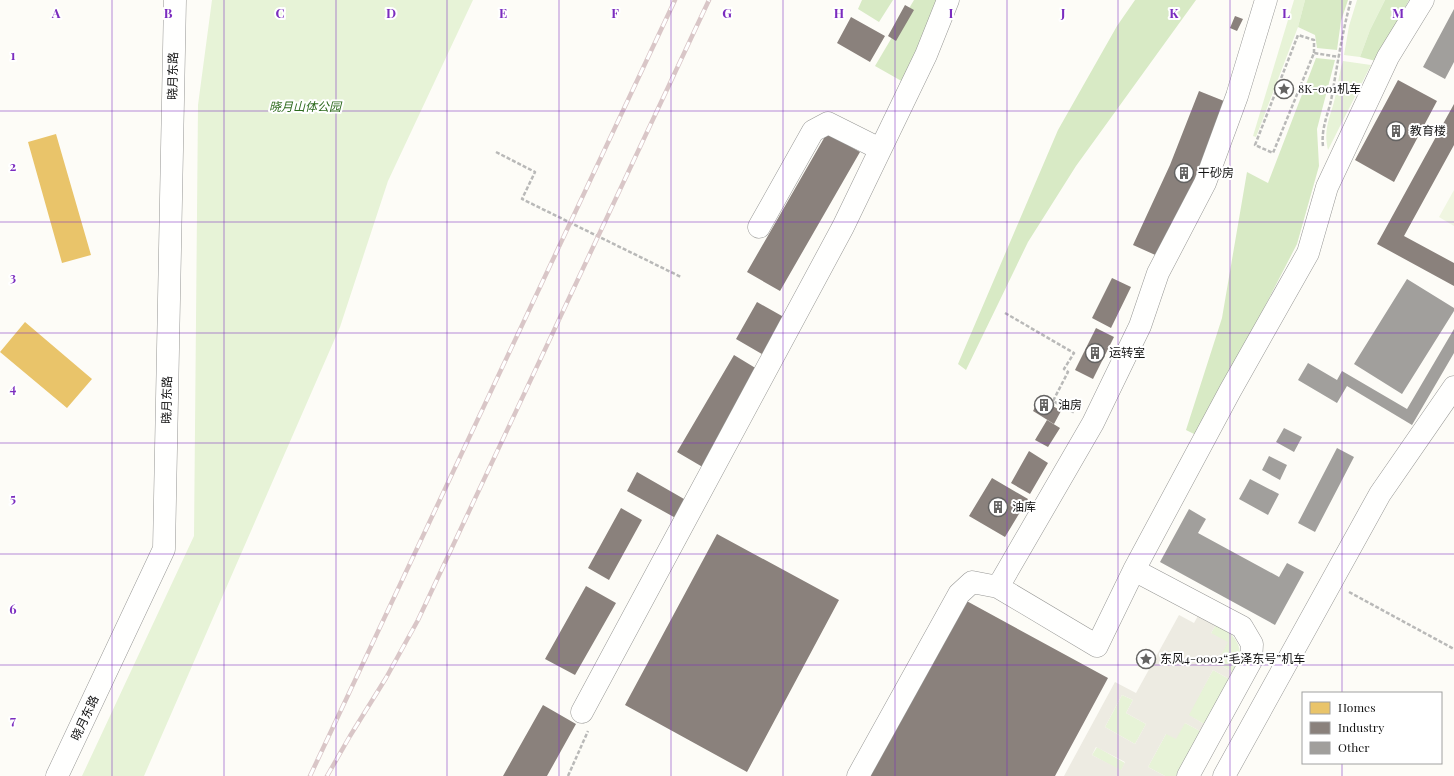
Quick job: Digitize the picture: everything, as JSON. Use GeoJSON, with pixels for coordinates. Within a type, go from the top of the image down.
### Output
{"type":"FeatureCollection","features":[{"type":"Feature","properties":{"kind":"street","name":"晓月东路"},"geometry":{"type":"LineString","coordinates":[[58,776],[164,549],[174,0]]}},
{"type":"Feature","properties":{"kind":"street"},"geometry":{"type":"LineString","coordinates":[[582,712],[843,227],[926,55],[948,0]]}},
{"type":"Feature","properties":{"kind":"street"},"geometry":{"type":"LineString","coordinates":[[998,587],[1093,423],[1140,326],[1158,273],[1205,183],[1237,96],[1266,0]]}},
{"type":"Feature","properties":{"kind":"street"},"geometry":{"type":"LineString","coordinates":[[858,776],[959,594],[972,582],[998,587],[1097,646],[1134,570],[1234,384],[1308,253],[1327,187],[1388,57],[1423,0]]}},
{"type":"Feature","properties":{"kind":"street"},"geometry":{"type":"LineString","coordinates":[[759,227],[813,131],[828,124],[880,150]]}},
{"type":"Feature","properties":{"kind":"street"},"geometry":{"type":"LineString","coordinates":[[1224,776],[1380,494],[1454,387]]}},
{"type":"Feature","properties":{"kind":"street"},"geometry":{"type":"LineString","coordinates":[[1134,570],[1242,627],[1252,644],[1252,660],[1188,776]]}},
{"type":"Feature","properties":{"kind":"path"},"geometry":{"type":"LineString","coordinates":[[1323,151],[1322,137],[1351,0]]}},
{"type":"Feature","properties":{"kind":"path"},"geometry":{"type":"LineString","coordinates":[[1298,35],[1314,40],[1314,53],[1273,153],[1255,145],[1298,35]]}},
{"type":"Feature","properties":{"kind":"path"},"geometry":{"type":"LineString","coordinates":[[1314,53],[1339,57]]}},
{"type":"Feature","properties":{"kind":"path"},"geometry":{"type":"LineString","coordinates":[[496,152],[536,172],[522,199],[681,277]]}},
{"type":"Feature","properties":{"kind":"path"},"geometry":{"type":"LineString","coordinates":[[1005,313],[1074,353],[1064,369],[1068,372],[1053,402],[1093,423]]}},
{"type":"Feature","properties":{"kind":"path"},"geometry":{"type":"LineString","coordinates":[[1331,582],[1454,649]]}},
{"type":"Feature","properties":{"kind":"green space","name":"晓月山体公园"},"geometry":{"type":"Polygon","coordinates":[[[212,0],[473,0],[388,181],[340,327],[144,776],[82,776],[194,536],[198,105],[212,0]]]}},
{"type":"Feature","properties":{"kind":"green space"},"geometry":{"type":"Polygon","coordinates":[[[862,0],[893,0],[879,22],[858,9],[862,0]]]}},
{"type":"Feature","properties":{"kind":"green space"},"geometry":{"type":"Polygon","coordinates":[[[914,0],[947,0],[905,83],[875,66],[914,0]]]}},
{"type":"Feature","properties":{"kind":"green space"},"geometry":{"type":"Polygon","coordinates":[[[1135,0],[1196,0],[1076,166],[1028,242],[966,370],[958,364],[1058,130],[1117,26],[1135,0]]]}},
{"type":"Feature","properties":{"kind":"green space"},"geometry":{"type":"Polygon","coordinates":[[[1294,0],[1305,0],[1298,27],[1256,137],[1253,136],[1294,0]]]}},
{"type":"Feature","properties":{"kind":"green space"},"geometry":{"type":"Polygon","coordinates":[[[1305,0],[1348,0],[1341,21],[1337,50],[1317,48],[1315,35],[1298,27],[1305,0]]]}},
{"type":"Feature","properties":{"kind":"green space"},"geometry":{"type":"Polygon","coordinates":[[[1357,0],[1385,0],[1370,30],[1360,57],[1344,55],[1349,26],[1357,0]]]}},
{"type":"Feature","properties":{"kind":"green space"},"geometry":{"type":"Polygon","coordinates":[[[1385,0],[1409,0],[1376,61],[1360,57],[1370,30],[1385,0]]]}},
{"type":"Feature","properties":{"kind":"green space"},"geometry":{"type":"Polygon","coordinates":[[[1316,58],[1335,60],[1317,129],[1319,166],[1297,244],[1198,436],[1186,430],[1222,318],[1247,172],[1268,183],[1316,58]]]}},
{"type":"Feature","properties":{"kind":"green space"},"geometry":{"type":"Polygon","coordinates":[[[1343,61],[1371,65],[1328,150],[1326,136],[1329,118],[1343,61]]]}},
{"type":"Feature","properties":{"kind":"green space"},"geometry":{"type":"Polygon","coordinates":[[[1454,190],[1454,226],[1439,217],[1454,190]]]}},
{"type":"Feature","properties":{"kind":"green space"},"geometry":{"type":"Polygon","coordinates":[[[1217,623],[1231,634],[1239,648],[1239,660],[1233,672],[1217,663],[1211,633],[1217,623]]]}},
{"type":"Feature","properties":{"kind":"green space"},"geometry":{"type":"Polygon","coordinates":[[[1213,670],[1229,679],[1204,724],[1188,715],[1213,670]]]}},
{"type":"Feature","properties":{"kind":"green space"},"geometry":{"type":"Polygon","coordinates":[[[1122,695],[1133,700],[1126,713],[1146,724],[1135,744],[1105,727],[1122,695]]]}},
{"type":"Feature","properties":{"kind":"green space"},"geometry":{"type":"Polygon","coordinates":[[[1185,723],[1200,731],[1176,776],[1165,776],[1148,767],[1166,734],[1185,723]]]}},
{"type":"Feature","properties":{"kind":"green space"},"geometry":{"type":"Polygon","coordinates":[[[1097,747],[1125,763],[1121,771],[1092,755],[1097,747]]]}},
{"type":"Feature","properties":{"kind":"shaded area"},"geometry":{"type":"Polygon","coordinates":[[[1199,614],[1217,623],[1211,633],[1228,642],[1217,663],[1233,672],[1229,679],[1213,670],[1189,715],[1204,724],[1200,731],[1185,723],[1176,739],[1166,734],[1148,767],[1165,776],[1064,776],[1115,682],[1136,693],[1179,615],[1194,623],[1199,614]],[[1122,695],[1105,727],[1135,744],[1146,724],[1126,713],[1133,700],[1122,695]],[[1096,747],[1092,755],[1121,770],[1125,762],[1096,747]]]}},
{"type":"Feature","properties":{"kind":"building: Homes"},"geometry":{"type":"Polygon","coordinates":[[[56,134],[91,255],[62,263],[28,142],[56,134]]]}},
{"type":"Feature","properties":{"kind":"building: Homes"},"geometry":{"type":"Polygon","coordinates":[[[25,322],[92,379],[67,408],[0,352],[25,322]]]}},
{"type":"Feature","properties":{"kind":"building: Industry"},"geometry":{"type":"Polygon","coordinates":[[[905,5],[914,10],[896,41],[888,36],[905,5]]]}},
{"type":"Feature","properties":{"kind":"building: Industry"},"geometry":{"type":"Polygon","coordinates":[[[1235,16],[1243,19],[1237,31],[1230,28],[1235,16]]]}},
{"type":"Feature","properties":{"kind":"building: Industry"},"geometry":{"type":"Polygon","coordinates":[[[851,17],[885,36],[870,62],[837,43],[851,17]]]}},
{"type":"Feature","properties":{"kind":"building: Industry","name":"教育楼"},"geometry":{"type":"Polygon","coordinates":[[[1398,80],[1437,101],[1394,182],[1355,160],[1398,80]]]}},
{"type":"Feature","properties":{"kind":"building: Industry","name":"干砂房"},"geometry":{"type":"Polygon","coordinates":[[[1199,91],[1229,103],[1162,258],[1133,245],[1170,165],[1199,91]]]}},
{"type":"Feature","properties":{"kind":"building: Industry"},"geometry":{"type":"Polygon","coordinates":[[[1454,104],[1454,145],[1404,236],[1454,263],[1454,286],[1377,244],[1454,104]]]}},
{"type":"Feature","properties":{"kind":"building: Industry"},"geometry":{"type":"Polygon","coordinates":[[[827,133],[860,152],[780,291],[747,272],[827,133]]]}},
{"type":"Feature","properties":{"kind":"building: Industry"},"geometry":{"type":"Polygon","coordinates":[[[1112,278],[1131,287],[1111,328],[1092,318],[1112,278]]]}},
{"type":"Feature","properties":{"kind":"building: Industry"},"geometry":{"type":"Polygon","coordinates":[[[757,302],[789,320],[767,357],[736,339],[757,302]]]}},
{"type":"Feature","properties":{"kind":"building: Industry","name":"运转室"},"geometry":{"type":"Polygon","coordinates":[[[1096,328],[1114,337],[1093,379],[1075,370],[1096,328]]]}},
{"type":"Feature","properties":{"kind":"building: Industry"},"geometry":{"type":"Polygon","coordinates":[[[734,355],[762,372],[706,469],[677,452],[734,355]]]}},
{"type":"Feature","properties":{"kind":"building: Industry","name":"油房"},"geometry":{"type":"Polygon","coordinates":[[[1040,398],[1061,411],[1054,424],[1033,411],[1040,398]]]}},
{"type":"Feature","properties":{"kind":"building: Industry","name":"油房"},"geometry":{"type":"Polygon","coordinates":[[[1047,420],[1060,428],[1048,447],[1035,440],[1047,420]]]}},
{"type":"Feature","properties":{"kind":"building: Industry","name":"油库"},"geometry":{"type":"Polygon","coordinates":[[[1029,451],[1048,463],[1030,494],[1011,483],[1029,451]]]}},
{"type":"Feature","properties":{"kind":"building: Industry"},"geometry":{"type":"Polygon","coordinates":[[[637,472],[691,503],[681,521],[627,491],[637,472]]]}},
{"type":"Feature","properties":{"kind":"building: Industry","name":"油库"},"geometry":{"type":"Polygon","coordinates":[[[992,478],[1028,499],[1005,537],[969,516],[992,478]]]}},
{"type":"Feature","properties":{"kind":"building: Industry"},"geometry":{"type":"Polygon","coordinates":[[[621,508],[642,520],[609,580],[588,568],[621,508]]]}},
{"type":"Feature","properties":{"kind":"building: Industry"},"geometry":{"type":"Polygon","coordinates":[[[717,534],[839,600],[747,772],[625,705],[717,534]]]}},
{"type":"Feature","properties":{"kind":"building: Industry"},"geometry":{"type":"Polygon","coordinates":[[[586,586],[616,603],[575,675],[545,659],[586,586]]]}},
{"type":"Feature","properties":{"kind":"building: Industry"},"geometry":{"type":"Polygon","coordinates":[[[963,599],[1108,678],[1055,776],[868,776],[963,599]]]}},
{"type":"Feature","properties":{"kind":"building: Industry"},"geometry":{"type":"Polygon","coordinates":[[[543,705],[576,724],[547,776],[503,776],[543,705]]]}},
{"type":"Feature","properties":{"kind":"building: Other"},"geometry":{"type":"Polygon","coordinates":[[[1454,9],[1454,62],[1445,79],[1423,67],[1454,9]]]}},
{"type":"Feature","properties":{"kind":"building: Other"},"geometry":{"type":"Polygon","coordinates":[[[1407,279],[1454,308],[1454,311],[1402,394],[1354,364],[1407,279]]]}},
{"type":"Feature","properties":{"kind":"building: Other"},"geometry":{"type":"Polygon","coordinates":[[[1454,329],[1454,353],[1412,425],[1347,386],[1337,403],[1298,380],[1308,363],[1337,380],[1342,371],[1407,409],[1454,329]]]}},
{"type":"Feature","properties":{"kind":"building: Other"},"geometry":{"type":"Polygon","coordinates":[[[1284,428],[1302,437],[1294,452],[1276,442],[1284,428]]]}},
{"type":"Feature","properties":{"kind":"building: Other"},"geometry":{"type":"Polygon","coordinates":[[[1337,448],[1354,457],[1315,532],[1298,523],[1337,448]]]}},
{"type":"Feature","properties":{"kind":"building: Other"},"geometry":{"type":"Polygon","coordinates":[[[1269,456],[1287,465],[1280,480],[1262,470],[1269,456]]]}},
{"type":"Feature","properties":{"kind":"building: Other"},"geometry":{"type":"Polygon","coordinates":[[[1250,479],[1279,494],[1268,515],[1239,499],[1250,479]]]}},
{"type":"Feature","properties":{"kind":"building: Other"},"geometry":{"type":"Polygon","coordinates":[[[1189,509],[1206,519],[1198,533],[1279,577],[1287,563],[1304,572],[1275,625],[1160,562],[1189,509]]]}},
{"type":"Feature","properties":{"kind":"railway"},"geometry":{"type":"LineString","coordinates":[[310,776],[675,0]]}},
{"type":"Feature","properties":{"kind":"railway"},"geometry":{"type":"LineString","coordinates":[[327,776],[386,678],[418,620],[709,0]]}},
{"type":"Feature","properties":{"kind":"place","name":"8K-001机车"},"geometry":{"type":"Point","coordinates":[1284,89]}},
{"type":"Feature","properties":{"kind":"place","name":"教育楼"},"geometry":{"type":"Point","coordinates":[1396,131]}},
{"type":"Feature","properties":{"kind":"place","name":"干砂房"},"geometry":{"type":"Point","coordinates":[1184,173]}},
{"type":"Feature","properties":{"kind":"place","name":"运转室"},"geometry":{"type":"Point","coordinates":[1095,353]}},
{"type":"Feature","properties":{"kind":"place","name":"油房"},"geometry":{"type":"Point","coordinates":[1044,405]}},
{"type":"Feature","properties":{"kind":"place","name":"油库"},"geometry":{"type":"Point","coordinates":[998,507]}},
{"type":"Feature","properties":{"kind":"place","name":"东风4-0002“毛泽东号”机车"},"geometry":{"type":"Point","coordinates":[1146,659]}}]}
